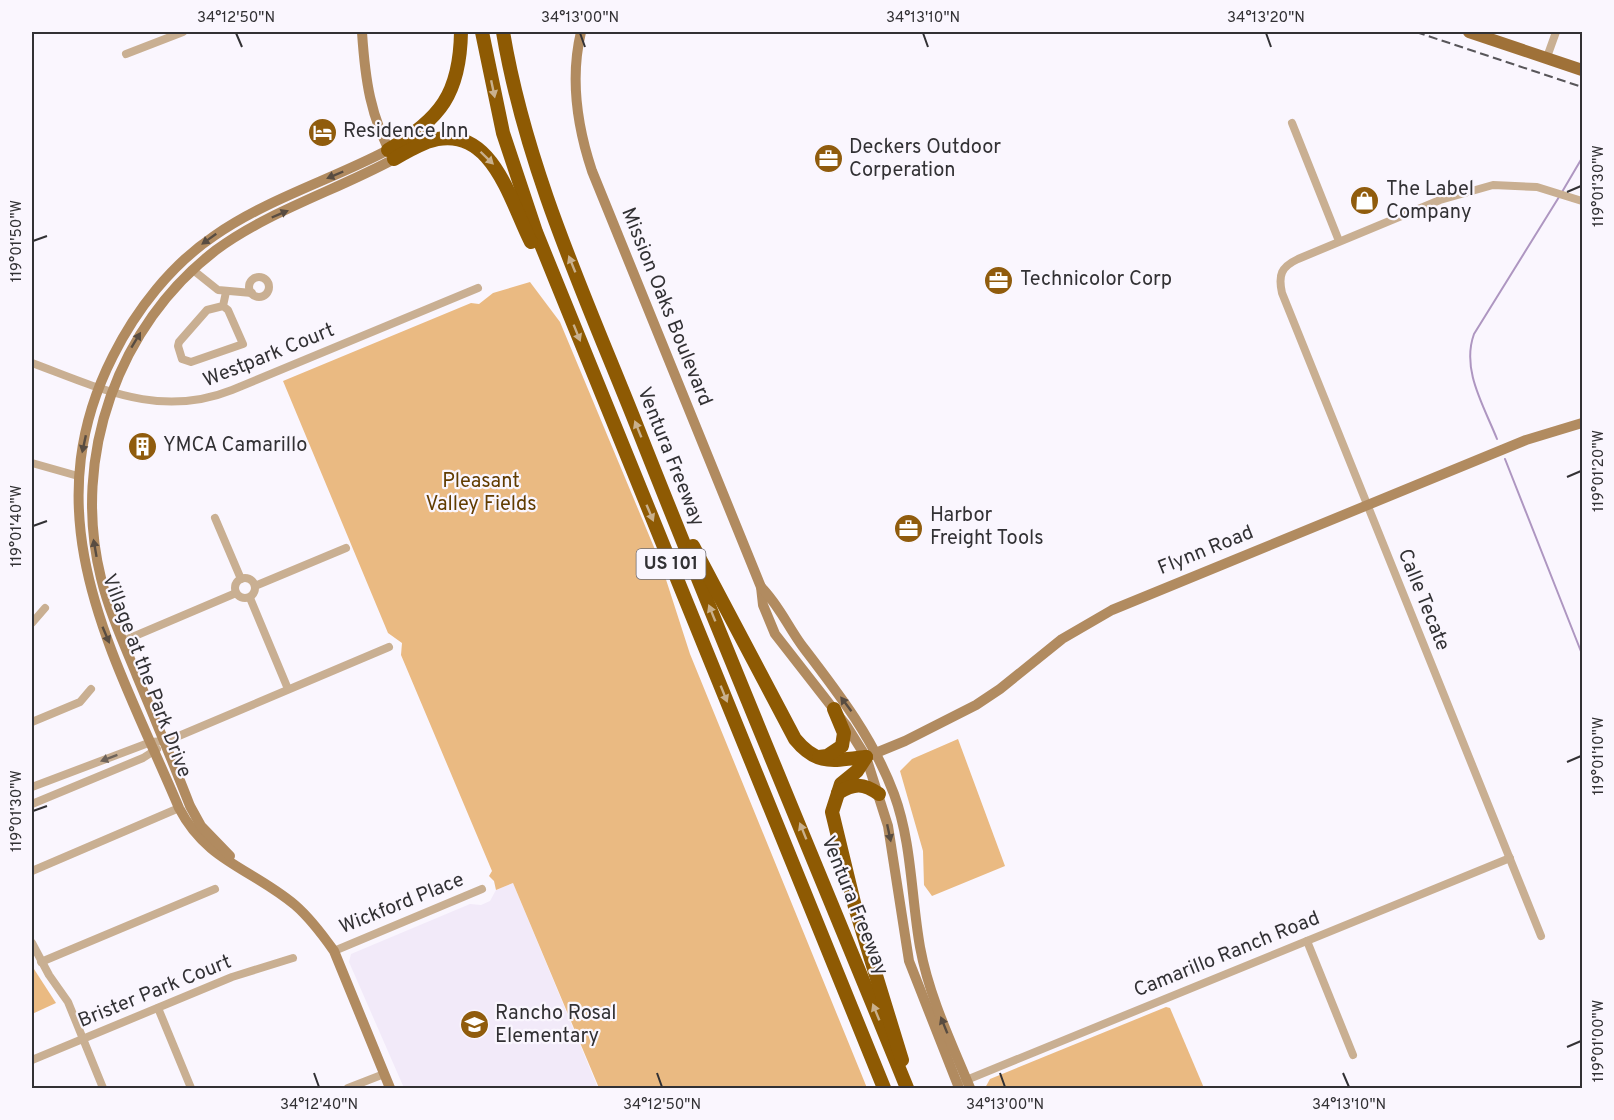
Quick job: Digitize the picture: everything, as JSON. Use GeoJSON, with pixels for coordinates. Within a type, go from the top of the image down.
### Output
{"type":"FeatureCollection","features":[{"type":"Feature","properties":{"kind":"highway"},"geometry":{"type":"LineString","coordinates":[[391,154],[427,125],[448,98],[458,72],[461,32]]}},
{"type":"Feature","properties":{"kind":"highway","name":"Ventura Freeway"},"geometry":{"type":"LineString","coordinates":[[482,32],[497,106],[518,182],[567,310],[884,1089]]}},
{"type":"Feature","properties":{"kind":"highway","name":"Ventura Freeway"},"geometry":{"type":"LineString","coordinates":[[503,32],[512,83],[541,185],[658,481],[907,1087]]}},
{"type":"Feature","properties":{"kind":"highway"},"geometry":{"type":"LineString","coordinates":[[391,154],[439,140],[459,141],[489,158],[500,172],[526,231],[567,310]]}},
{"type":"Feature","properties":{"kind":"highway"},"geometry":{"type":"LineString","coordinates":[[658,481],[795,740],[814,757],[835,761],[871,755]]}},
{"type":"Feature","properties":{"kind":"highway"},"geometry":{"type":"LineString","coordinates":[[814,757],[827,756],[842,746],[844,733],[834,709]]}},
{"type":"Feature","properties":{"kind":"highway"},"geometry":{"type":"LineString","coordinates":[[871,755],[836,794],[832,812],[855,907],[901,1048],[907,1087]]}},
{"type":"Feature","properties":{"kind":"highway"},"geometry":{"type":"LineString","coordinates":[[836,794],[857,784],[868,787],[879,794]]}},
{"type":"Feature","properties":{"kind":"main road"},"geometry":{"type":"LineString","coordinates":[[362,32],[369,102],[391,154]]}},
{"type":"Feature","properties":{"kind":"main road","name":"Mission Oaks Boulevard"},"geometry":{"type":"LineString","coordinates":[[581,32],[576,74],[581,138],[606,206],[761,587],[763,605],[775,634],[871,755],[892,849],[899,908],[909,961],[963,1085]]}},
{"type":"Feature","properties":{"kind":"main road"},"geometry":{"type":"LineString","coordinates":[[1469,32],[1582,70]]}},
{"type":"Feature","properties":{"kind":"main road","name":"Village at the Park Drive"},"geometry":{"type":"LineString","coordinates":[[242,869],[201,826],[123,640],[101,578],[93,532],[93,481],[97,449],[111,392],[126,357],[142,330],[169,294],[193,270],[248,230],[391,154]]}},
{"type":"Feature","properties":{"kind":"main road","name":"Village at the Park Drive"},"geometry":{"type":"LineString","coordinates":[[390,1089],[334,951],[321,932],[294,904],[207,847],[190,830],[178,808],[92,597],[80,537],[78,476],[99,388],[135,316],[197,248],[254,211],[391,154]]}},
{"type":"Feature","properties":{"kind":"main road","name":"Flynn Road"},"geometry":{"type":"LineString","coordinates":[[871,755],[976,705],[1062,639],[1112,610],[1513,446],[1582,423]]}},
{"type":"Feature","properties":{"kind":"main road","name":"Mission Oaks Boulevard"},"geometry":{"type":"LineString","coordinates":[[761,587],[776,602],[800,643],[854,714],[900,814],[909,861],[920,947],[930,986],[963,1085]]}},
{"type":"Feature","properties":{"kind":"street"},"geometry":{"type":"LineString","coordinates":[[126,54],[163,35],[183,32]]}},
{"type":"Feature","properties":{"kind":"street"},"geometry":{"type":"LineString","coordinates":[[1547,57],[1556,32]]}},
{"type":"Feature","properties":{"kind":"street"},"geometry":{"type":"LineString","coordinates":[[1292,123],[1339,241],[1457,194],[1493,185],[1537,187],[1582,201]]}},
{"type":"Feature","properties":{"kind":"street","name":"Calle Tecate"},"geometry":{"type":"LineString","coordinates":[[1339,241],[1288,264],[1280,275],[1282,294],[1541,936]]}},
{"type":"Feature","properties":{"kind":"street"},"geometry":{"type":"LineString","coordinates":[[193,270],[213,287],[226,292],[257,292]]}},
{"type":"Feature","properties":{"kind":"street","name":"Westpark Court"},"geometry":{"type":"LineString","coordinates":[[32,363],[111,392],[150,402],[173,403],[206,399],[478,288]]}},
{"type":"Feature","properties":{"kind":"street"},"geometry":{"type":"LineString","coordinates":[[222,306],[226,292]]}},
{"type":"Feature","properties":{"kind":"street"},"geometry":{"type":"LineString","coordinates":[[222,306],[228,310],[243,344],[191,362],[182,358],[179,342],[207,310],[222,306]]}},
{"type":"Feature","properties":{"kind":"street"},"geometry":{"type":"LineString","coordinates":[[32,464],[78,476]]}},
{"type":"Feature","properties":{"kind":"street"},"geometry":{"type":"LineString","coordinates":[[215,518],[241,579]]}},
{"type":"Feature","properties":{"kind":"street"},"geometry":{"type":"LineString","coordinates":[[255,585],[346,548]]}},
{"type":"Feature","properties":{"kind":"street"},"geometry":{"type":"LineString","coordinates":[[241,579],[251,579],[255,585],[254,594],[249,598],[240,597],[236,593],[235,586],[241,579]]}},
{"type":"Feature","properties":{"kind":"street"},"geometry":{"type":"LineString","coordinates":[[123,640],[236,593]]}},
{"type":"Feature","properties":{"kind":"street"},"geometry":{"type":"LineString","coordinates":[[249,598],[288,689]]}},
{"type":"Feature","properties":{"kind":"street"},"geometry":{"type":"LineString","coordinates":[[32,623],[45,608]]}},
{"type":"Feature","properties":{"kind":"street"},"geometry":{"type":"LineString","coordinates":[[32,804],[164,741],[389,647]]}},
{"type":"Feature","properties":{"kind":"street"},"geometry":{"type":"LineString","coordinates":[[32,722],[80,702],[91,689]]}},
{"type":"Feature","properties":{"kind":"street"},"geometry":{"type":"LineString","coordinates":[[32,787],[153,747]]}},
{"type":"Feature","properties":{"kind":"street"},"geometry":{"type":"LineString","coordinates":[[32,871],[178,808]]}},
{"type":"Feature","properties":{"kind":"street","name":"Camarillo Ranch Road"},"geometry":{"type":"LineString","coordinates":[[963,1085],[1509,858]]}},
{"type":"Feature","properties":{"kind":"street"},"geometry":{"type":"LineString","coordinates":[[41,962],[215,889]]}},
{"type":"Feature","properties":{"kind":"street","name":"Wickford Place"},"geometry":{"type":"LineString","coordinates":[[334,951],[482,889]]}},
{"type":"Feature","properties":{"kind":"street"},"geometry":{"type":"LineString","coordinates":[[1307,941],[1353,1055]]}},
{"type":"Feature","properties":{"kind":"street"},"geometry":{"type":"LineString","coordinates":[[32,943],[41,962],[68,1002],[103,1089]]}},
{"type":"Feature","properties":{"kind":"street","name":"Brister Park Court"},"geometry":{"type":"LineString","coordinates":[[32,1060],[232,977],[293,958]]}},
{"type":"Feature","properties":{"kind":"street"},"geometry":{"type":"LineString","coordinates":[[158,1008],[191,1089]]}},
{"type":"Feature","properties":{"kind":"street"},"geometry":{"type":"LineString","coordinates":[[348,1089],[384,1074]]}},
{"type":"Feature","properties":{"kind":"shaded area","name":"Rancho Rosal Elementary"},"geometry":{"type":"Polygon","coordinates":[[[513,883],[598,1088],[404,1088],[349,962],[351,954],[470,904],[481,905],[490,901],[496,890],[513,883]]]}},
{"type":"Feature","properties":{"kind":"green space","name":"Pleasant Valley Fields"},"geometry":{"type":"Polygon","coordinates":[[[530,282],[560,322],[661,564],[690,654],[867,1088],[599,1088],[513,883],[496,890],[494,881],[489,876],[492,871],[401,655],[402,643],[388,633],[283,381],[471,303],[479,304],[493,293],[530,282]]]}},
{"type":"Feature","properties":{"kind":"green space"},"geometry":{"type":"Polygon","coordinates":[[[958,739],[1005,866],[932,896],[924,885],[923,851],[900,771],[912,759],[958,739]]]}},
{"type":"Feature","properties":{"kind":"green space"},"geometry":{"type":"Polygon","coordinates":[[[32,966],[56,1003],[32,1014],[32,966]]]}},
{"type":"Feature","properties":{"kind":"green space"},"geometry":{"type":"Polygon","coordinates":[[[1166,1007],[1170,1008],[1204,1088],[985,1088],[990,1079],[1166,1007]]]}},
{"type":"Feature","properties":{"kind":"waterway"},"geometry":{"type":"LineString","coordinates":[[1562,192],[1582,158]]}},
{"type":"Feature","properties":{"kind":"waterway"},"geometry":{"type":"LineString","coordinates":[[1497,439],[1472,374],[1470,361],[1474,334],[1559,197]]}},
{"type":"Feature","properties":{"kind":"waterway"},"geometry":{"type":"LineString","coordinates":[[1505,459],[1582,654]]}},
{"type":"Feature","properties":{"kind":"railway"},"geometry":{"type":"LineString","coordinates":[[1416,32],[1582,87]]}},
{"type":"Feature","properties":{"kind":"place","name":"Residence Inn"},"geometry":{"type":"Point","coordinates":[322,132]}},
{"type":"Feature","properties":{"kind":"place","name":"Deckers Outdoor Corperation"},"geometry":{"type":"Point","coordinates":[828,159]}},
{"type":"Feature","properties":{"kind":"place","name":"The Label Company"},"geometry":{"type":"Point","coordinates":[1365,201]}},
{"type":"Feature","properties":{"kind":"place","name":"Technicolor Corp"},"geometry":{"type":"Point","coordinates":[999,280]}},
{"type":"Feature","properties":{"kind":"place","name":"YMCA Camarillo"},"geometry":{"type":"Point","coordinates":[142,446]}},
{"type":"Feature","properties":{"kind":"place","name":"Harbor Freight Tools"},"geometry":{"type":"Point","coordinates":[909,528]}},
{"type":"Feature","properties":{"kind":"place","name":"Rancho Rosal Elementary"},"geometry":{"type":"Point","coordinates":[474,1025]}}]}
